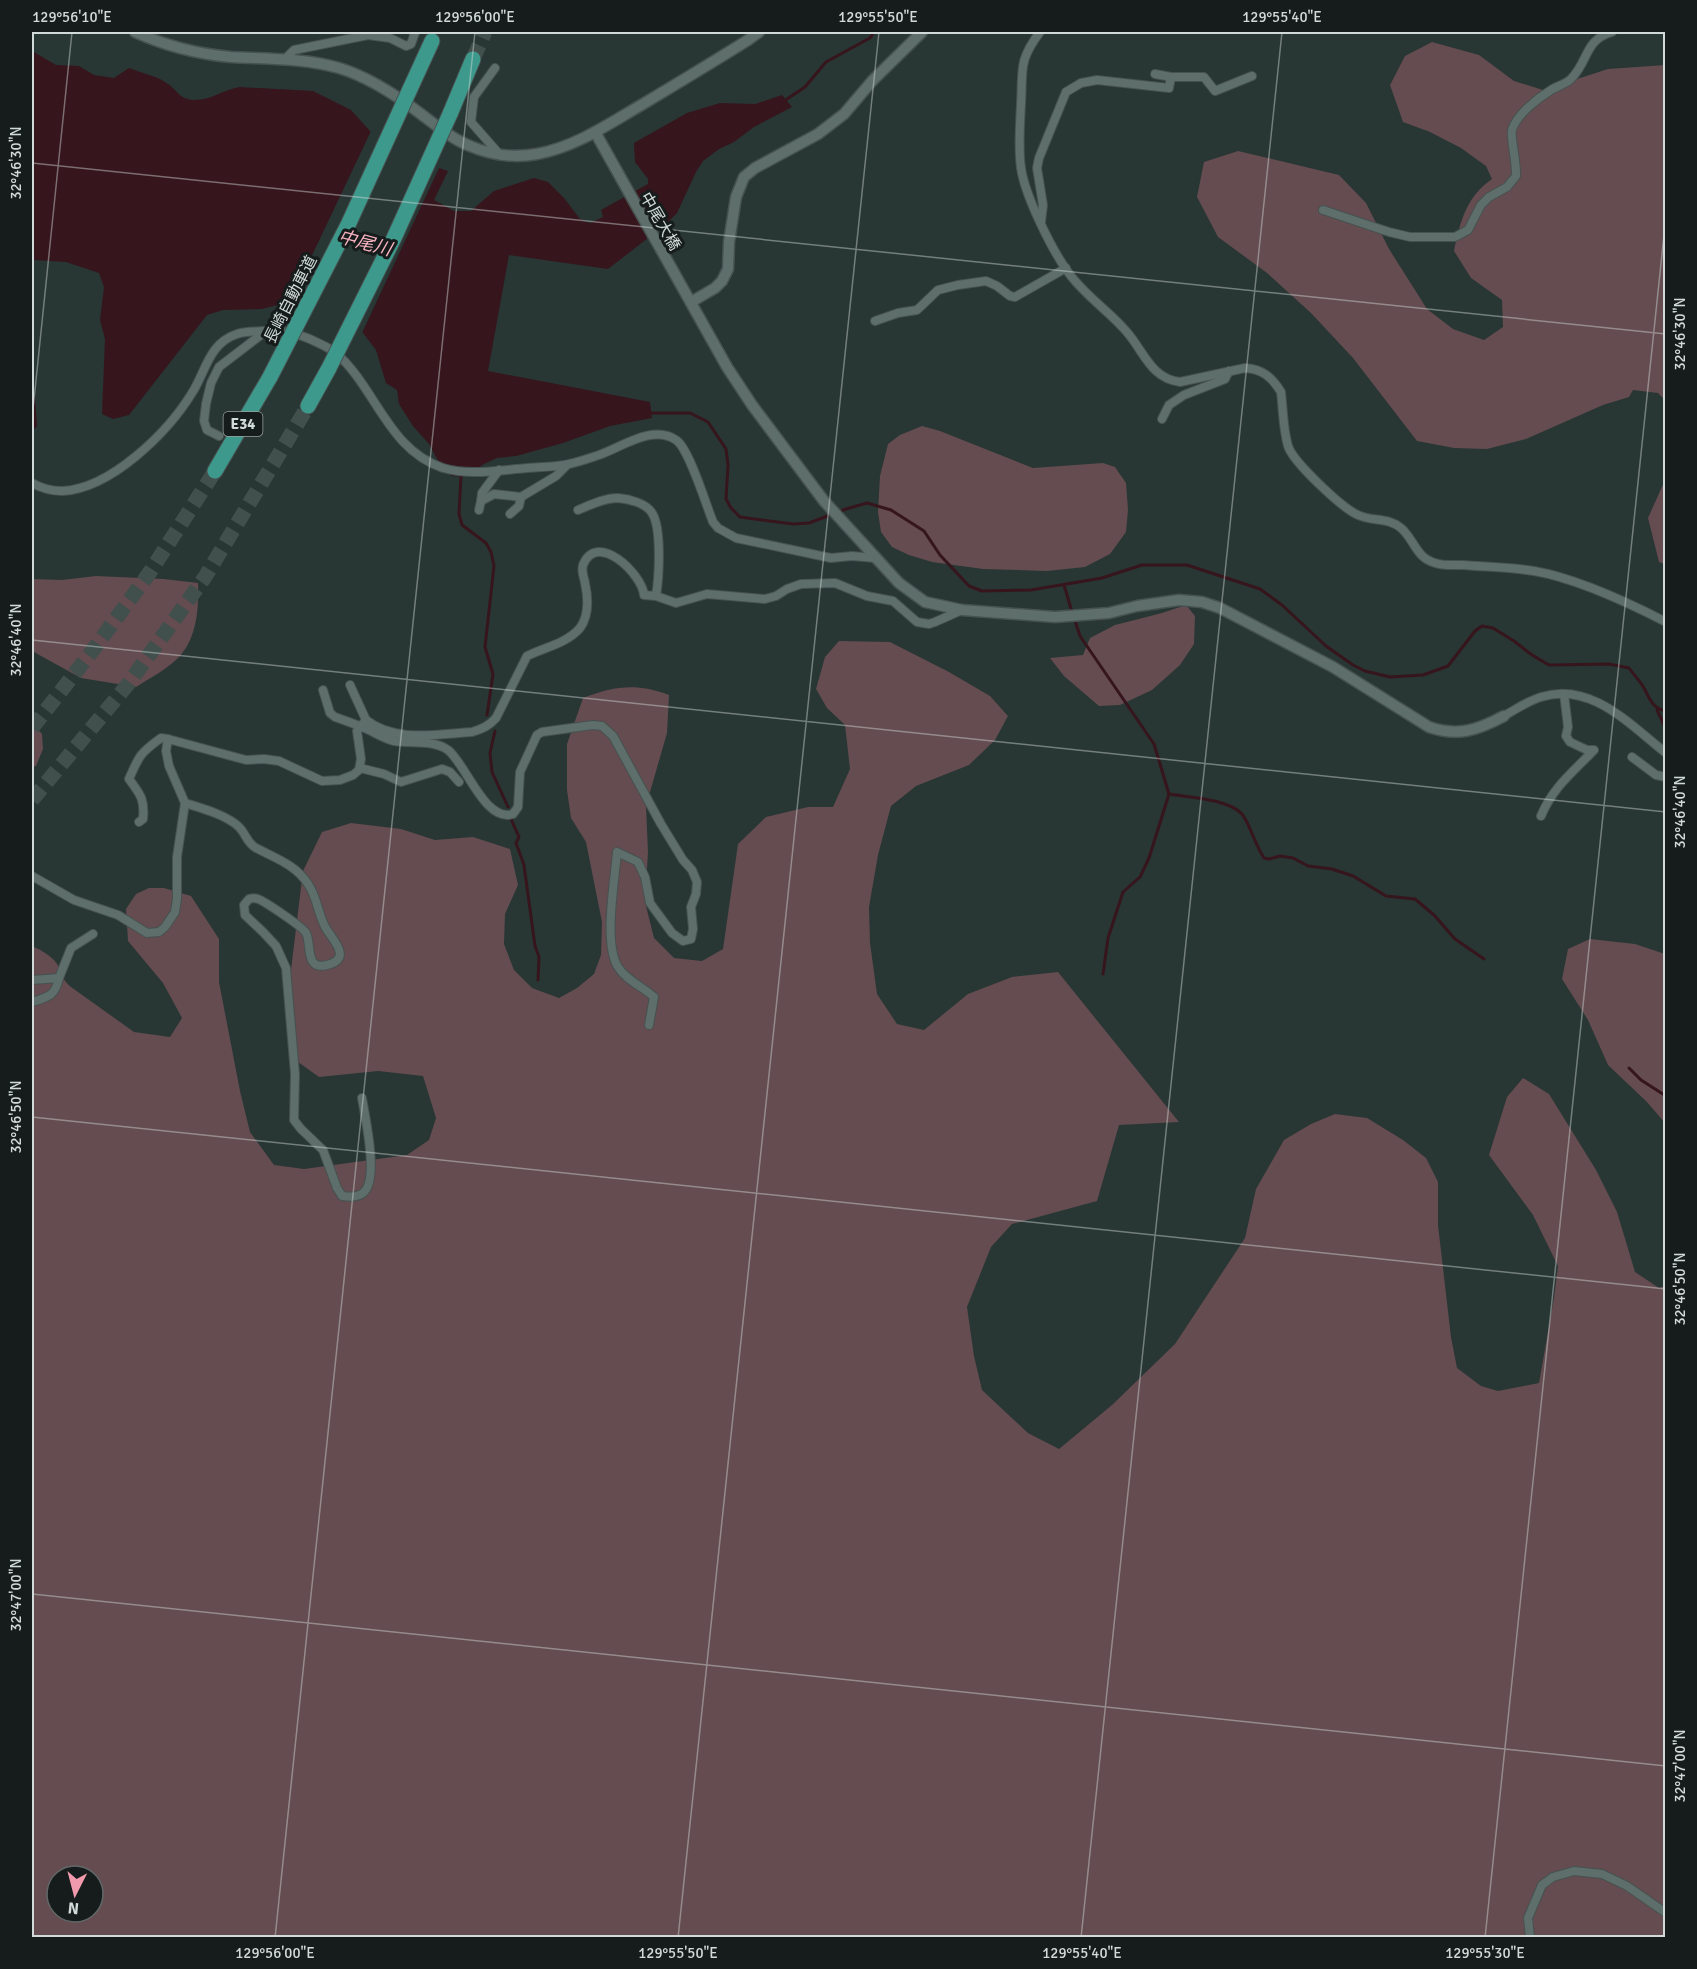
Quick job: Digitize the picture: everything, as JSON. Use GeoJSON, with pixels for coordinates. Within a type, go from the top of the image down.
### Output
{"type":"FeatureCollection","features":[{"type":"Feature","properties":{"kind":"highway","name":"長崎自動車道"},"geometry":{"type":"LineString","coordinates":[[215,471],[270,377],[348,225],[432,41]]}},
{"type":"Feature","properties":{"kind":"highway"},"geometry":{"type":"LineString","coordinates":[[308,406],[394,238],[473,59]]}},
{"type":"Feature","properties":{"kind":"street"},"geometry":{"type":"LineString","coordinates":[[135,32],[159,37],[193,52],[337,67],[383,87],[451,136],[471,147],[500,155],[516,156],[545,152],[595,132],[759,32]]}},
{"type":"Feature","properties":{"kind":"street"},"geometry":{"type":"LineString","coordinates":[[284,60],[294,50],[368,35],[390,38],[406,46],[411,44],[415,33],[413,32]]}},
{"type":"Feature","properties":{"kind":"street"},"geometry":{"type":"LineString","coordinates":[[692,302],[715,288],[722,281],[728,269],[729,242],[736,196],[744,177],[755,168],[818,134],[844,114],[873,80],[922,32]]}},
{"type":"Feature","properties":{"kind":"street"},"geometry":{"type":"LineString","coordinates":[[1040,32],[1024,56],[1021,80],[1019,126],[1021,169],[1025,186],[1052,246],[1066,268],[1086,294],[1113,316],[1131,336],[1150,367],[1160,376],[1170,381],[1180,382],[1245,368],[1254,368],[1264,372],[1281,392],[1288,447],[1294,459],[1348,510],[1367,518],[1387,520],[1401,528],[1426,560],[1442,565],[1509,568],[1537,572],[1578,584],[1641,609],[1665,622]]}},
{"type":"Feature","properties":{"kind":"street"},"geometry":{"type":"LineString","coordinates":[[1323,210],[1410,237],[1455,237],[1468,230],[1481,205],[1489,197],[1507,187],[1516,176],[1517,164],[1511,130],[1523,111],[1551,89],[1570,80],[1584,62],[1592,44],[1600,35],[1612,32]]}},
{"type":"Feature","properties":{"kind":"street"},"geometry":{"type":"LineString","coordinates":[[495,68],[474,97],[471,122],[500,155]]}},
{"type":"Feature","properties":{"kind":"street"},"geometry":{"type":"LineString","coordinates":[[1155,74],[1171,77],[1204,77],[1215,91],[1252,76]]}},
{"type":"Feature","properties":{"kind":"street"},"geometry":{"type":"LineString","coordinates":[[1041,222],[1043,206],[1037,168],[1066,92],[1081,83],[1097,80],[1170,88],[1171,77]]}},
{"type":"Feature","properties":{"kind":"street","name":"中尾大橋"},"geometry":{"type":"LineString","coordinates":[[595,132],[727,367],[752,405],[844,524],[899,583],[925,602],[962,610],[1063,616],[1109,613],[1171,601],[1202,602],[1220,608],[1333,667],[1429,727],[1444,732],[1461,732],[1488,724],[1504,716]]}},
{"type":"Feature","properties":{"kind":"street"},"geometry":{"type":"LineString","coordinates":[[875,321],[916,310],[938,290],[958,285],[986,281],[1015,297],[1066,268]]}},
{"type":"Feature","properties":{"kind":"street"},"geometry":{"type":"LineString","coordinates":[[32,483],[50,490],[63,491],[88,485],[113,472],[139,453],[169,426],[193,391],[206,361],[222,341],[238,333],[276,330],[297,333],[335,352],[364,388],[389,426],[409,449],[426,461],[443,468],[463,472],[485,472],[568,464],[598,455],[639,438],[666,435],[678,440],[686,451],[712,522],[718,528],[736,538],[831,558],[852,556],[875,558]]}},
{"type":"Feature","properties":{"kind":"street"},"geometry":{"type":"LineString","coordinates":[[219,436],[207,430],[204,421],[211,383],[219,367],[227,359],[248,347],[266,331]]}},
{"type":"Feature","properties":{"kind":"street"},"geometry":{"type":"LineString","coordinates":[[1162,419],[1169,405],[1185,395],[1225,379],[1229,370]]}},
{"type":"Feature","properties":{"kind":"street"},"geometry":{"type":"LineString","coordinates":[[499,470],[482,493],[480,505],[494,494],[521,497],[556,476],[568,464]]}},
{"type":"Feature","properties":{"kind":"street"},"geometry":{"type":"LineString","coordinates":[[510,514],[519,506],[521,497]]}},
{"type":"Feature","properties":{"kind":"street"},"geometry":{"type":"LineString","coordinates":[[578,510],[617,498],[640,504],[651,510],[660,565],[656,596]]}},
{"type":"Feature","properties":{"kind":"street"},"geometry":{"type":"LineString","coordinates":[[323,690],[330,714],[385,732],[413,735],[472,732],[489,726],[496,718],[527,656],[570,638],[582,624],[587,606],[582,567],[591,555],[598,553],[614,555],[622,561],[641,584],[644,596],[656,596],[676,603],[707,594],[765,599],[776,597],[801,584],[835,582],[867,596],[893,601],[917,622],[929,624],[962,610]]}},
{"type":"Feature","properties":{"kind":"street"},"geometry":{"type":"LineString","coordinates":[[350,685],[363,723],[383,738],[433,744],[447,750],[457,760],[485,801],[496,812],[509,815],[513,814],[518,807],[520,772],[537,735],[542,732],[593,725],[602,726],[613,736],[661,824],[683,860],[692,870],[697,882],[696,894],[691,907],[693,929],[691,939],[683,941],[672,933],[650,903],[645,877],[638,862],[618,852],[610,933],[618,967],[654,997],[649,1025]]}},
{"type":"Feature","properties":{"kind":"street"},"geometry":{"type":"LineString","coordinates":[[1541,816],[1546,803],[1560,783],[1594,750],[1587,750],[1570,742],[1566,736],[1568,727],[1564,694]]}},
{"type":"Feature","properties":{"kind":"street"},"geometry":{"type":"LineString","coordinates":[[1504,716],[1543,696],[1571,694],[1602,704],[1620,715],[1665,753]]}},
{"type":"Feature","properties":{"kind":"street"},"geometry":{"type":"LineString","coordinates":[[139,822],[143,819],[145,805],[129,779],[138,757],[161,738],[246,760],[279,761],[322,781],[340,780],[353,775],[360,768],[357,731],[363,723]]}},
{"type":"Feature","properties":{"kind":"street"},"geometry":{"type":"LineString","coordinates":[[32,876],[74,900],[118,915],[147,933],[159,932],[165,927],[175,912],[177,857],[185,803],[169,766],[166,751],[168,739]]}},
{"type":"Feature","properties":{"kind":"street"},"geometry":{"type":"LineString","coordinates":[[1632,757],[1656,775],[1665,777]]}},
{"type":"Feature","properties":{"kind":"street"},"geometry":{"type":"LineString","coordinates":[[360,768],[384,774],[401,782],[442,769],[450,772],[459,782]]}},
{"type":"Feature","properties":{"kind":"street"},"geometry":{"type":"LineString","coordinates":[[185,803],[213,812],[234,824],[240,828],[249,843],[280,860],[304,878],[316,898],[325,927],[340,947],[338,959],[330,965],[316,964],[308,950],[307,933],[302,928],[256,898],[249,898],[244,904],[245,915],[276,946],[286,968],[295,1074],[294,1120],[301,1130],[323,1150],[342,1196],[353,1197],[364,1192],[369,1185],[372,1156],[362,1098]]}},
{"type":"Feature","properties":{"kind":"street"},"geometry":{"type":"LineString","coordinates":[[32,1002],[52,994],[71,948],[93,934]]}},
{"type":"Feature","properties":{"kind":"street"},"geometry":{"type":"LineString","coordinates":[[32,980],[59,978]]}},
{"type":"Feature","properties":{"kind":"street"},"geometry":{"type":"LineString","coordinates":[[1530,1938],[1528,1918],[1542,1886],[1553,1877],[1574,1871],[1602,1874],[1627,1886],[1665,1913]]}},
{"type":"Feature","properties":{"kind":"shaded area"},"geometry":{"type":"Polygon","coordinates":[[[1432,42],[1479,55],[1514,81],[1543,90],[1608,69],[1665,65],[1665,400],[1658,393],[1633,390],[1629,397],[1603,405],[1526,439],[1487,449],[1454,448],[1417,441],[1353,358],[1311,313],[1267,273],[1218,237],[1197,197],[1204,162],[1238,151],[1339,175],[1366,203],[1389,249],[1427,309],[1453,329],[1484,340],[1503,327],[1502,300],[1471,278],[1454,251],[1462,220],[1470,202],[1492,179],[1486,166],[1461,148],[1430,132],[1403,122],[1390,85],[1405,56],[1432,42]]]}},
{"type":"Feature","properties":{"kind":"shaded area"},"geometry":{"type":"Polygon","coordinates":[[[922,426],[1033,468],[1103,463],[1115,467],[1126,483],[1128,510],[1126,532],[1110,554],[1085,567],[1047,571],[983,569],[932,562],[892,547],[881,532],[878,512],[880,476],[888,444],[900,435],[922,426]]]}},
{"type":"Feature","properties":{"kind":"shaded area"},"geometry":{"type":"Polygon","coordinates":[[[1665,480],[1665,564],[1659,562],[1648,518],[1665,480]]]}},
{"type":"Feature","properties":{"kind":"shaded area"},"geometry":{"type":"Polygon","coordinates":[[[96,576],[198,583],[196,623],[189,642],[178,658],[136,687],[81,678],[32,651],[32,579],[62,580],[96,576]]]}},
{"type":"Feature","properties":{"kind":"shaded area"},"geometry":{"type":"Polygon","coordinates":[[[1186,605],[1195,616],[1194,644],[1180,665],[1152,690],[1120,705],[1099,706],[1064,676],[1050,658],[1083,655],[1090,638],[1115,625],[1186,605]]]}},
{"type":"Feature","properties":{"kind":"shaded area"},"geometry":{"type":"Polygon","coordinates":[[[839,641],[890,642],[990,696],[1008,716],[995,740],[969,765],[916,786],[891,806],[878,855],[869,907],[870,943],[877,994],[897,1024],[924,1030],[968,994],[1012,977],[1058,972],[1179,1122],[1119,1125],[1097,1201],[1012,1224],[991,1247],[967,1307],[974,1356],[982,1390],[1028,1433],[1059,1449],[1112,1405],[1175,1344],[1245,1238],[1256,1189],[1284,1140],[1311,1124],[1335,1114],[1367,1118],[1403,1140],[1426,1158],[1438,1182],[1438,1225],[1451,1337],[1457,1368],[1481,1386],[1498,1391],[1539,1383],[1558,1266],[1533,1215],[1489,1155],[1507,1097],[1523,1078],[1549,1094],[1596,1170],[1617,1212],[1635,1272],[1659,1288],[1665,1286],[1665,1937],[32,1937],[32,946],[54,960],[71,987],[134,1032],[170,1037],[182,1018],[163,983],[128,941],[126,909],[136,894],[149,888],[164,888],[191,896],[219,939],[219,982],[240,1091],[250,1132],[274,1165],[304,1169],[407,1155],[429,1140],[436,1118],[423,1076],[378,1071],[319,1077],[298,1062],[290,1021],[290,978],[303,871],[322,832],[351,823],[401,829],[435,840],[473,837],[510,849],[518,885],[505,914],[504,944],[514,970],[532,988],[559,998],[577,988],[594,974],[601,955],[602,922],[586,842],[571,818],[567,790],[567,744],[583,698],[605,691],[626,688],[646,689],[669,695],[667,733],[646,806],[648,852],[645,902],[654,938],[674,958],[702,961],[723,949],[738,844],[766,817],[808,807],[833,807],[850,769],[845,725],[827,708],[816,689],[825,657],[839,641]]]}},
{"type":"Feature","properties":{"kind":"shaded area"},"geometry":{"type":"Polygon","coordinates":[[[32,723],[42,734],[43,749],[36,766],[32,767],[32,723]]]}},
{"type":"Feature","properties":{"kind":"shaded area"},"geometry":{"type":"Polygon","coordinates":[[[1590,939],[1635,944],[1665,954],[1665,1123],[1647,1102],[1608,1065],[1588,1020],[1562,979],[1568,949],[1590,939]]]}},
{"type":"Feature","properties":{"kind":"water","name":"中尾川"},"geometry":{"type":"Polygon","coordinates":[[[32,51],[56,65],[79,66],[94,75],[114,78],[129,68],[159,79],[190,100],[201,100],[240,87],[313,91],[351,110],[378,140],[401,155],[448,171],[434,200],[454,211],[471,211],[494,191],[534,178],[548,182],[580,219],[590,223],[603,217],[601,210],[648,184],[648,179],[635,162],[634,143],[687,113],[720,103],[755,104],[782,95],[792,107],[754,127],[703,161],[677,213],[608,269],[509,255],[488,371],[650,402],[652,418],[610,426],[563,443],[516,456],[497,458],[464,477],[452,476],[443,470],[429,444],[413,426],[399,404],[397,390],[386,383],[376,350],[357,325],[319,303],[289,302],[262,309],[223,310],[207,315],[129,415],[113,419],[102,414],[105,339],[100,320],[104,287],[99,273],[66,262],[32,261],[32,51]]]}},
{"type":"Feature","properties":{"kind":"water"},"geometry":{"type":"Polygon","coordinates":[[[32,391],[35,398],[37,426],[32,432],[32,391]]]}},
{"type":"Feature","properties":{"kind":"pier"},"geometry":{"type":"Polygon","coordinates":[[[372,129],[380,138],[402,152],[440,166],[361,335],[355,327],[318,306],[288,306],[372,129]]]}},
{"type":"Feature","properties":{"kind":"waterway"},"geometry":{"type":"LineString","coordinates":[[784,101],[805,87],[826,62],[870,38],[874,32]]}},
{"type":"Feature","properties":{"kind":"waterway"},"geometry":{"type":"LineString","coordinates":[[648,413],[690,413],[708,422],[726,449],[728,465],[726,499],[740,517],[793,524],[809,523],[867,503],[891,510],[924,531],[940,555],[969,586],[982,591],[1031,590],[1102,578],[1142,565],[1187,565],[1260,589],[1282,605],[1326,646],[1365,671],[1390,677],[1423,675],[1448,666],[1475,631],[1482,626],[1493,628],[1549,665],[1609,664],[1629,668],[1652,702],[1658,708],[1666,711]]}},
{"type":"Feature","properties":{"kind":"waterway"},"geometry":{"type":"LineString","coordinates":[[461,476],[459,514],[462,525],[486,543],[494,566],[485,647],[493,674],[487,715]]}},
{"type":"Feature","properties":{"kind":"waterway"},"geometry":{"type":"LineString","coordinates":[[1064,585],[1072,612]]}},
{"type":"Feature","properties":{"kind":"waterway"},"geometry":{"type":"LineString","coordinates":[[1074,618],[1080,636],[1154,744],[1169,794],[1149,858],[1140,877],[1123,892],[1108,938],[1103,974]]}},
{"type":"Feature","properties":{"kind":"waterway"},"geometry":{"type":"LineString","coordinates":[[1657,710],[1666,729]]}},
{"type":"Feature","properties":{"kind":"waterway"},"geometry":{"type":"LineString","coordinates":[[495,731],[490,753],[492,772],[508,807]]}},
{"type":"Feature","properties":{"kind":"waterway"},"geometry":{"type":"LineString","coordinates":[[1169,794],[1218,802],[1236,809],[1245,818],[1264,858],[1280,856],[1293,858],[1308,866],[1332,869],[1353,876],[1386,896],[1415,899],[1434,915],[1455,939],[1484,959]]}},
{"type":"Feature","properties":{"kind":"waterway"},"geometry":{"type":"LineString","coordinates":[[511,819],[519,837],[516,843],[524,865],[535,946],[539,957],[538,980]]}},
{"type":"Feature","properties":{"kind":"waterway"},"geometry":{"type":"LineString","coordinates":[[1629,1068],[1641,1080],[1666,1096]]}},
{"type":"Feature","properties":{"kind":"tunnel"},"geometry":{"type":"LineString","coordinates":[[473,59],[485,32]]}},
{"type":"Feature","properties":{"kind":"tunnel"},"geometry":{"type":"LineString","coordinates":[[32,800],[129,683],[205,577],[308,406]]}},
{"type":"Feature","properties":{"kind":"tunnel"},"geometry":{"type":"LineString","coordinates":[[32,728],[150,572],[215,471]]}}]}
